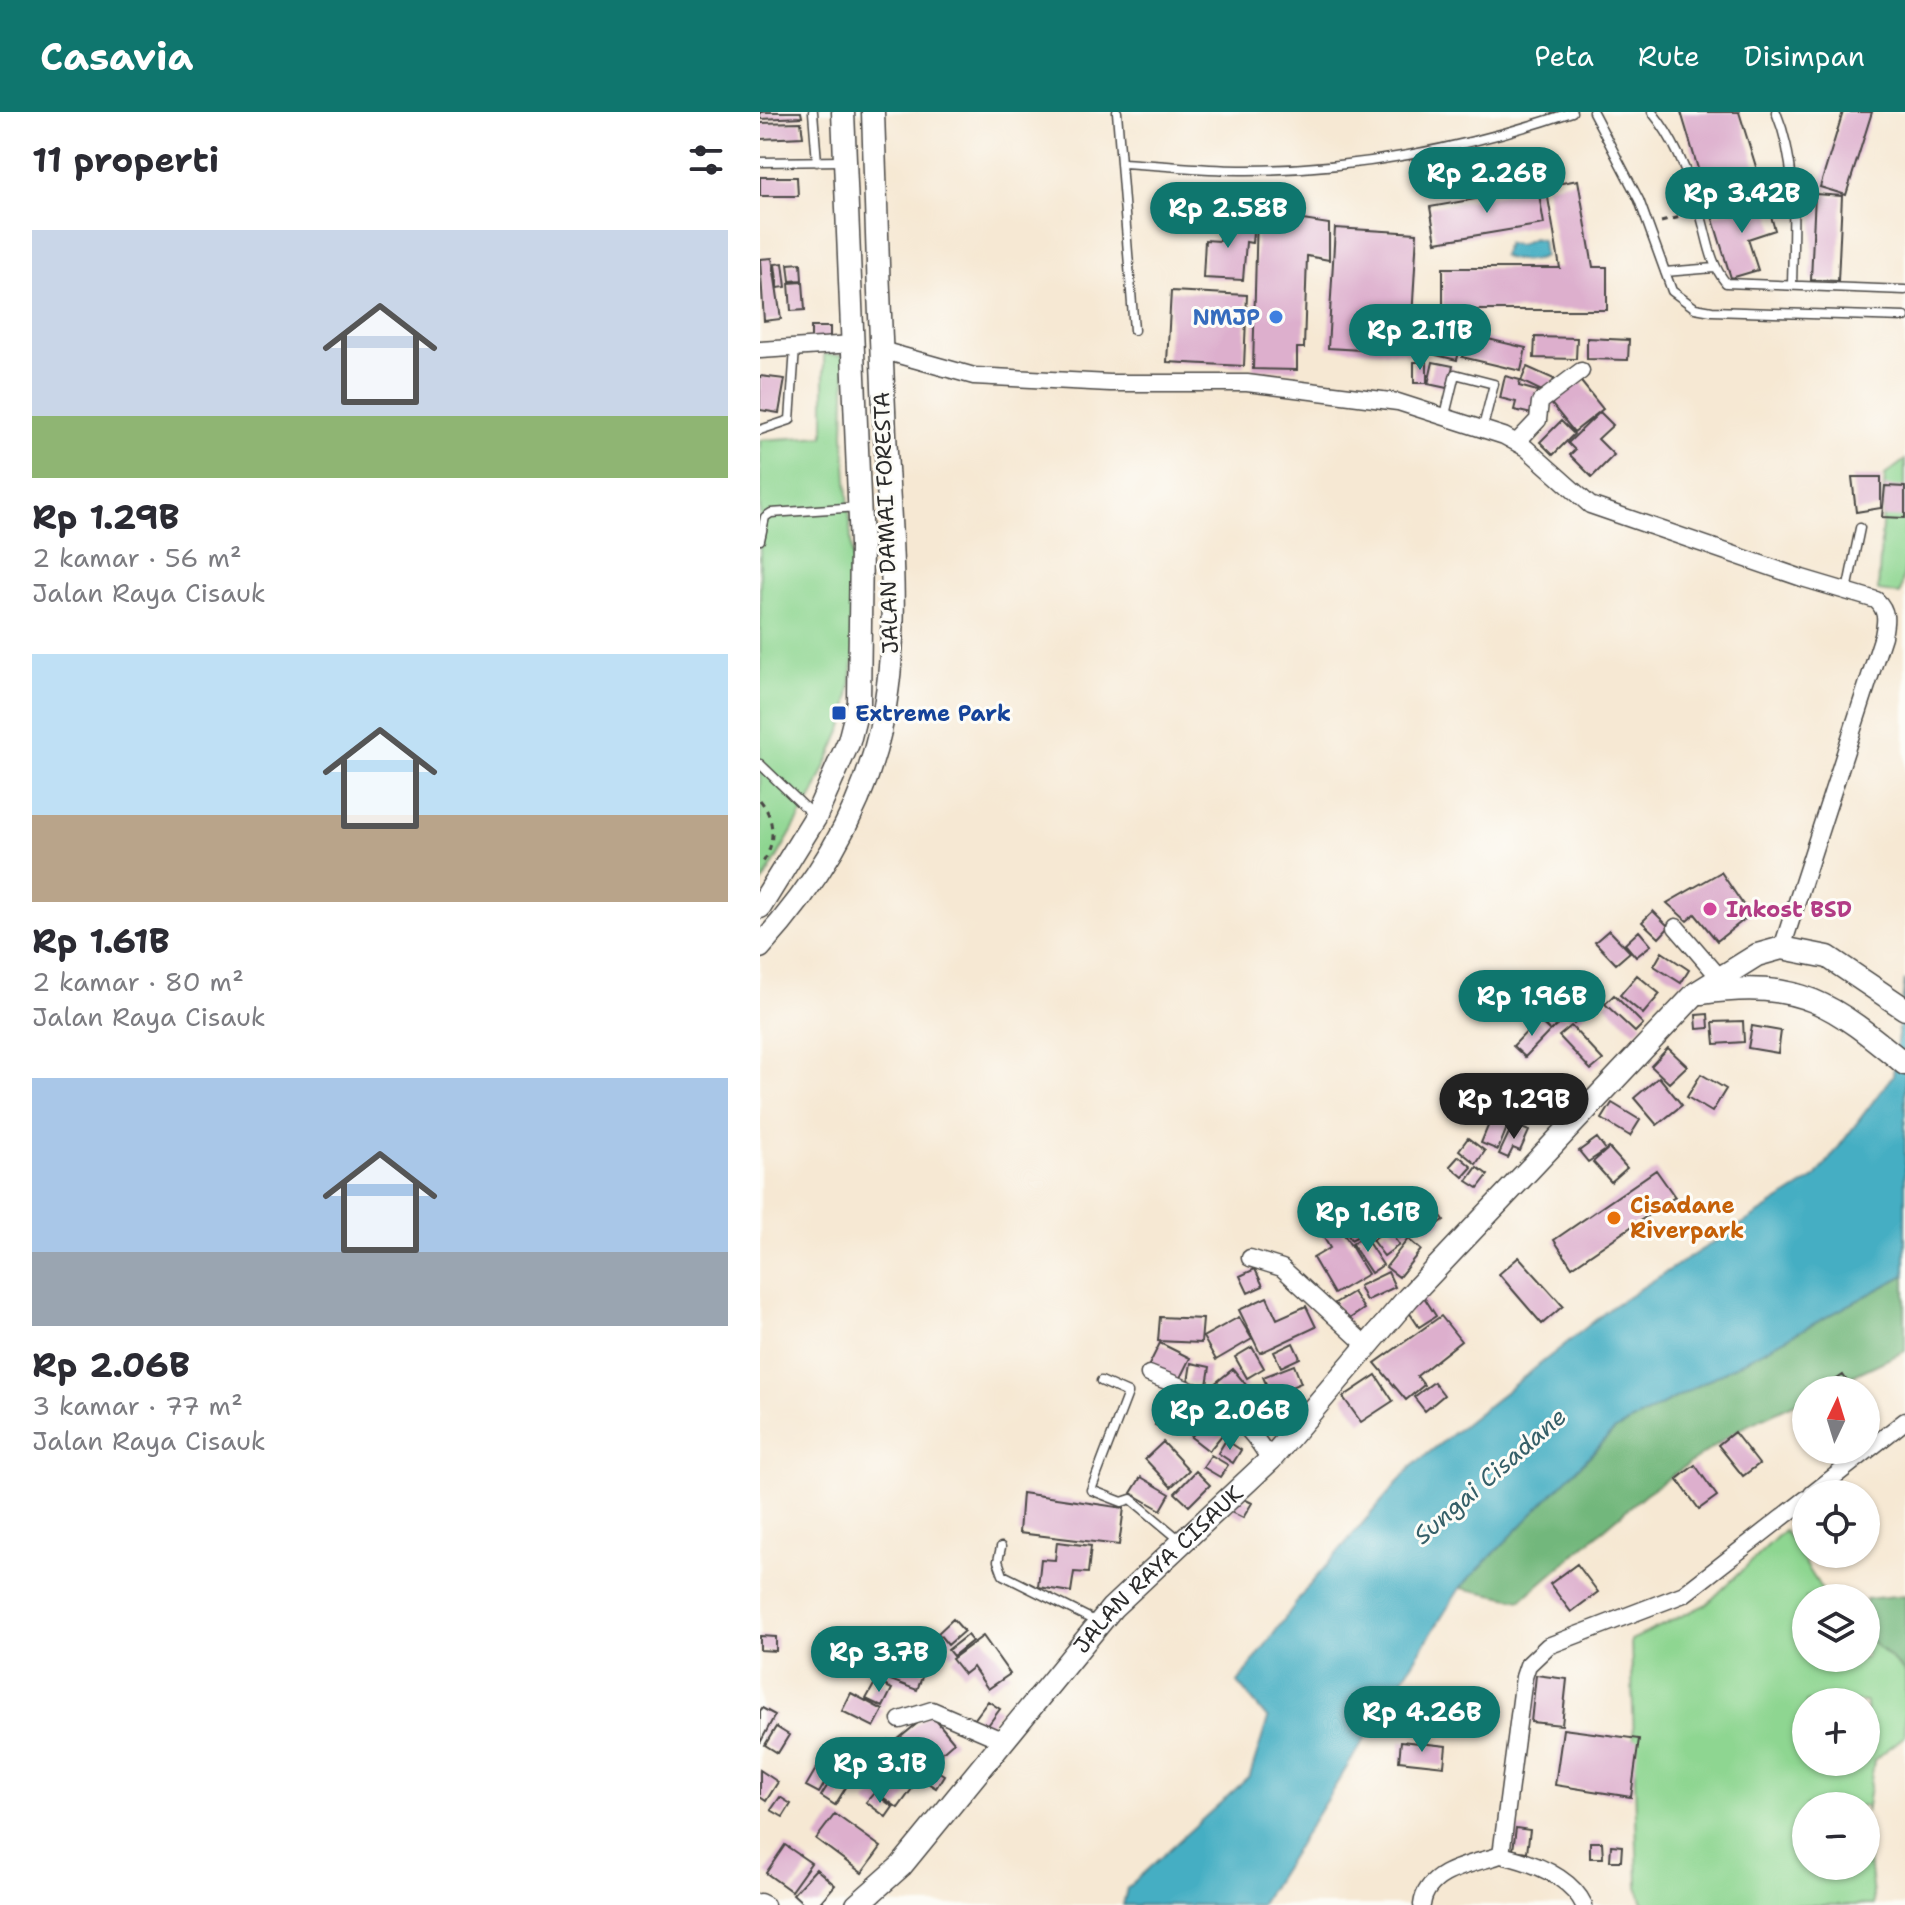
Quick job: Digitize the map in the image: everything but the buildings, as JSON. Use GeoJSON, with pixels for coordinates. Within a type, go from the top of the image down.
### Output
{"type":"FeatureCollection","features":[{"type":"Feature","properties":{"kind":"main road","name":"JALAN DAMAI FORESTA"},"geometry":{"type":"LineString","coordinates":[[760,907],[815,818],[849,741],[859,702],[860,507],[843,112]]}},
{"type":"Feature","properties":{"kind":"main road","name":"JALAN DAMAI FORESTA"},"geometry":{"type":"LineString","coordinates":[[760,947],[821,869],[870,765],[882,723],[890,670],[891,545],[873,112]]}},
{"type":"Feature","properties":{"kind":"main road"},"geometry":{"type":"LineString","coordinates":[[861,545],[891,545]]}},
{"type":"Feature","properties":{"kind":"main road"},"geometry":{"type":"LineString","coordinates":[[1782,948],[1828,957],[1905,1009]]}},
{"type":"Feature","properties":{"kind":"main road","name":"JALAN RAYA CISAUK"},"geometry":{"type":"LineString","coordinates":[[857,1905],[901,1866],[1100,1623],[1181,1540],[1270,1460],[1367,1346],[1696,993],[1724,983],[1757,955],[1782,948]]}},
{"type":"Feature","properties":{"kind":"main road","name":"JALAN RAYA CISAUK"},"geometry":{"type":"LineString","coordinates":[[1724,983],[1785,990],[1815,999],[1835,1009],[1905,1064]]}},
{"type":"Feature","properties":{"kind":"street"},"geometry":{"type":"LineString","coordinates":[[760,350],[853,344]]}},
{"type":"Feature","properties":{"kind":"street"},"geometry":{"type":"LineString","coordinates":[[881,350],[974,376],[1110,383],[1247,383],[1358,395],[1445,415],[1517,442],[1590,505],[1876,600],[1883,607],[1886,620],[1782,948]]}},
{"type":"Feature","properties":{"kind":"street"},"geometry":{"type":"LineString","coordinates":[[1517,442],[1538,420],[1540,402],[1581,371]]}},
{"type":"Feature","properties":{"kind":"street"},"geometry":{"type":"LineString","coordinates":[[1676,927],[1724,983]]}},
{"type":"Feature","properties":{"kind":"street"},"geometry":{"type":"LineString","coordinates":[[1250,1258],[1282,1268],[1367,1346]]}},
{"type":"Feature","properties":{"kind":"street"},"geometry":{"type":"LineString","coordinates":[[1149,1374],[1225,1407],[1246,1425],[1270,1460]]}},
{"type":"Feature","properties":{"kind":"street"},"geometry":{"type":"LineString","coordinates":[[1830,1480],[1905,1421]]}},
{"type":"Feature","properties":{"kind":"street"},"geometry":{"type":"LineString","coordinates":[[1501,1855],[1524,1677],[1536,1655],[1548,1646],[1684,1594],[1792,1510]]}},
{"type":"Feature","properties":{"kind":"street"},"geometry":{"type":"LineString","coordinates":[[900,1720],[932,1710],[1004,1741]]}},
{"type":"Feature","properties":{"kind":"street"},"geometry":{"type":"LineString","coordinates":[[1422,1905],[1423,1893],[1439,1876],[1501,1855],[1534,1863],[1578,1893],[1584,1905]]}},
{"type":"Feature","properties":{"kind":"street"},"geometry":{"type":"LineString","coordinates":[[760,1902],[766,1905]]}},
{"type":"Feature","properties":{"kind":"lane"},"geometry":{"type":"LineString","coordinates":[[813,112],[817,162]]}},
{"type":"Feature","properties":{"kind":"lane"},"geometry":{"type":"LineString","coordinates":[[1117,112],[1134,330]]}},
{"type":"Feature","properties":{"kind":"lane"},"geometry":{"type":"LineString","coordinates":[[1123,163],[1241,170],[1324,165],[1433,150],[1528,127],[1572,112]]}},
{"type":"Feature","properties":{"kind":"lane"},"geometry":{"type":"LineString","coordinates":[[1593,112],[1626,172],[1650,226],[1672,291],[1684,302],[1703,310],[1905,317]]}},
{"type":"Feature","properties":{"kind":"lane"},"geometry":{"type":"LineString","coordinates":[[1652,112],[1663,126],[1686,173],[1700,212],[1714,268],[1726,283],[1905,290]]}},
{"type":"Feature","properties":{"kind":"lane"},"geometry":{"type":"LineString","coordinates":[[1776,112],[1784,131],[1794,185],[1792,286]]}},
{"type":"Feature","properties":{"kind":"lane"},"geometry":{"type":"LineString","coordinates":[[760,162],[845,161]]}},
{"type":"Feature","properties":{"kind":"lane"},"geometry":{"type":"LineString","coordinates":[[1665,272],[1714,268]]}},
{"type":"Feature","properties":{"kind":"lane"},"geometry":{"type":"LineString","coordinates":[[760,430],[790,420],[795,348]]}},
{"type":"Feature","properties":{"kind":"lane"},"geometry":{"type":"LineString","coordinates":[[1445,415],[1455,374],[1494,384],[1483,427]]}},
{"type":"Feature","properties":{"kind":"lane"},"geometry":{"type":"LineString","coordinates":[[760,540],[765,517],[771,513],[860,507]]}},
{"type":"Feature","properties":{"kind":"lane"},"geometry":{"type":"LineString","coordinates":[[1847,591],[1860,528]]}},
{"type":"Feature","properties":{"kind":"lane"},"geometry":{"type":"LineString","coordinates":[[760,764],[815,818]]}},
{"type":"Feature","properties":{"kind":"lane"},"geometry":{"type":"LineString","coordinates":[[1101,1381],[1128,1393],[1091,1490],[1122,1502],[1131,1499],[1181,1540]]}},
{"type":"Feature","properties":{"kind":"lane"},"geometry":{"type":"LineString","coordinates":[[1001,1547],[998,1561],[1003,1575],[1100,1623]]}},
{"type":"Feature","properties":{"kind":"path"},"geometry":{"type":"LineString","coordinates":[[1650,226],[1794,185]]}},
{"type":"Feature","properties":{"kind":"path"},"geometry":{"type":"LineString","coordinates":[[760,800],[770,812],[773,835],[766,859],[760,866]]}},
{"type":"Feature","properties":{"kind":"green space"},"geometry":{"type":"Polygon","coordinates":[[[824,354],[846,356],[844,434],[857,633],[846,720],[814,793],[760,887],[760,440],[824,436],[824,354]]]}},
{"type":"Feature","properties":{"kind":"green space"},"geometry":{"type":"Polygon","coordinates":[[[1905,460],[1905,567],[1900,594],[1878,591],[1885,475],[1905,460]]]}},
{"type":"Feature","properties":{"kind":"green space"},"geometry":{"type":"Polygon","coordinates":[[[1905,1275],[1905,1351],[1852,1376],[1792,1376],[1792,1404],[1741,1428],[1645,1494],[1521,1600],[1460,1588],[1615,1430],[1905,1275]]]}},
{"type":"Feature","properties":{"kind":"green space"},"geometry":{"type":"Polygon","coordinates":[[[1784,1530],[1792,1543],[1792,1568],[1808,1568],[1818,1584],[1792,1584],[1792,1672],[1880,1672],[1880,1649],[1905,1672],[1905,1736],[1880,1755],[1880,1688],[1792,1688],[1792,1776],[1872,1776],[1869,1792],[1792,1792],[1792,1880],[1871,1880],[1874,1905],[1643,1905],[1638,1886],[1631,1640],[1707,1604],[1784,1530]]]}},
{"type":"Feature","properties":{"kind":"green space"},"geometry":{"type":"Polygon","coordinates":[[[1905,1595],[1905,1672],[1880,1649],[1880,1598],[1905,1595]]]}},
{"type":"Feature","properties":{"kind":"water"},"geometry":{"type":"Polygon","coordinates":[[[1533,238],[1542,240],[1544,256],[1522,260],[1502,255],[1507,243],[1519,245],[1533,238]]]}},
{"type":"Feature","properties":{"kind":"water","name":"Sungai Cisadane"},"geometry":{"type":"Polygon","coordinates":[[[1905,980],[1905,1275],[1615,1430],[1460,1588],[1260,1905],[1123,1905],[1127,1888],[1250,1776],[1268,1719],[1238,1683],[1307,1588],[1411,1467],[1613,1306],[1816,1177],[1893,1075],[1905,980]]]}},
{"type":"Feature","properties":{"kind":"place","name":"NMJP"},"geometry":{"type":"Point","coordinates":[1276,317]}},
{"type":"Feature","properties":{"kind":"place","name":"Extreme Park"},"geometry":{"type":"Point","coordinates":[839,713]}},
{"type":"Feature","properties":{"kind":"place","name":"Inkost BSD"},"geometry":{"type":"Point","coordinates":[1710,909]}},
{"type":"Feature","properties":{"kind":"place","name":"Cisadane Riverpark"},"geometry":{"type":"Point","coordinates":[1614,1218]}}]}
